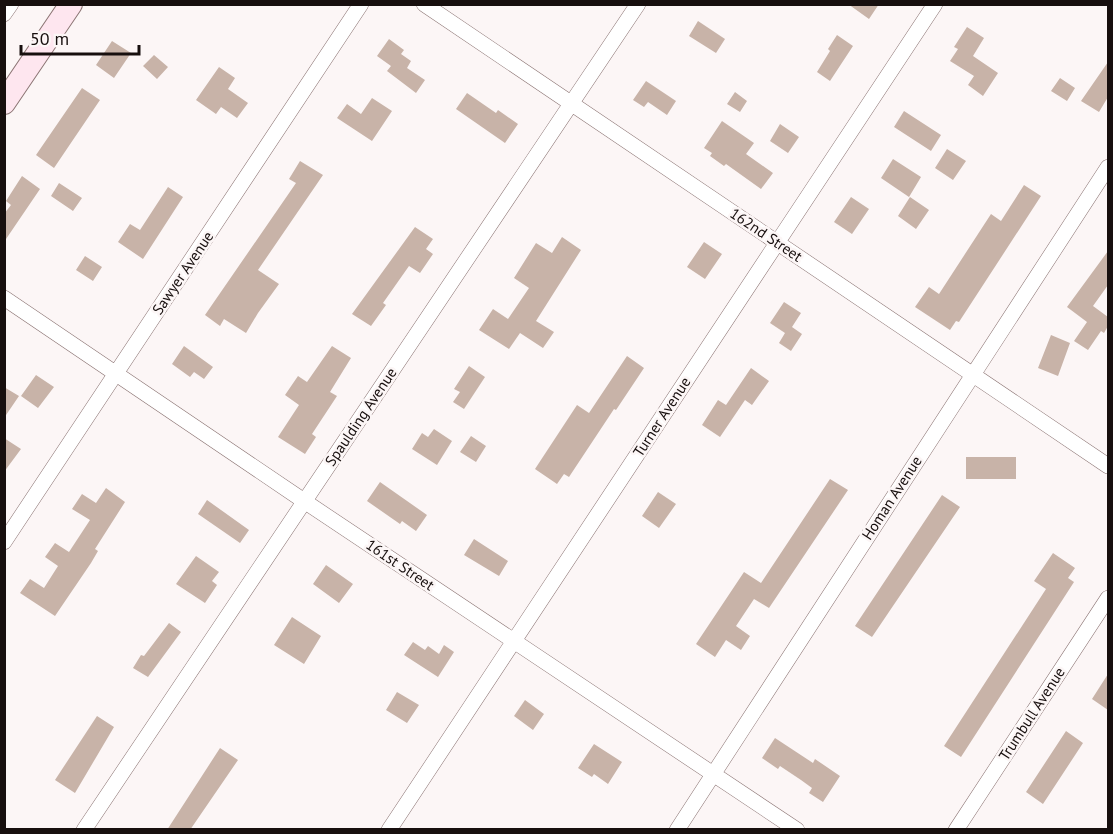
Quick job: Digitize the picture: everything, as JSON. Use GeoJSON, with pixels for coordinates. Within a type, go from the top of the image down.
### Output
{"type":"FeatureCollection","features":[{"type":"Feature","properties":{"kind":"main road"},"geometry":{"type":"LineString","coordinates":[[4,104],[71,4]]}},
{"type":"Feature","properties":{"kind":"street"},"geometry":{"type":"LineString","coordinates":[[4,14],[11,4]]}},
{"type":"Feature","properties":{"kind":"street","name":"Sawyer Avenue"},"geometry":{"type":"LineString","coordinates":[[4,542],[362,4]]}},
{"type":"Feature","properties":{"kind":"street","name":"162nd Street"},"geometry":{"type":"LineString","coordinates":[[424,4],[1108,466]]}},
{"type":"Feature","properties":{"kind":"street","name":"Spaulding Avenue"},"geometry":{"type":"LineString","coordinates":[[84,830],[638,4]]}},
{"type":"Feature","properties":{"kind":"street","name":"Turner Avenue"},"geometry":{"type":"LineString","coordinates":[[389,830],[935,4]]}},
{"type":"Feature","properties":{"kind":"street","name":"Homan Avenue"},"geometry":{"type":"LineString","coordinates":[[677,830],[1108,167]]}},
{"type":"Feature","properties":{"kind":"street","name":"161st Street"},"geometry":{"type":"LineString","coordinates":[[4,298],[797,830]]}},
{"type":"Feature","properties":{"kind":"street","name":"Trumbull Avenue"},"geometry":{"type":"LineString","coordinates":[[956,830],[1108,598]]}},
{"type":"Feature","properties":{"kind":"building"},"geometry":{"type":"Polygon","coordinates":[[[848,4],[879,4],[869,19],[848,4]]]}},
{"type":"Feature","properties":{"kind":"building"},"geometry":{"type":"Polygon","coordinates":[[[698,21],[725,39],[716,53],[689,36],[698,21]]]}},
{"type":"Feature","properties":{"kind":"building"},"geometry":{"type":"Polygon","coordinates":[[[967,27],[984,38],[973,56],[998,73],[983,96],[968,85],[974,76],[950,61],[958,49],[954,47],[967,27]]]}},
{"type":"Feature","properties":{"kind":"building"},"geometry":{"type":"Polygon","coordinates":[[[837,35],[853,46],[830,81],[817,72],[837,35]]]}},
{"type":"Feature","properties":{"kind":"building"},"geometry":{"type":"Polygon","coordinates":[[[389,39],[404,50],[401,54],[411,61],[407,68],[425,80],[416,93],[387,71],[391,66],[377,56],[389,39]]]}},
{"type":"Feature","properties":{"kind":"building"},"geometry":{"type":"Polygon","coordinates":[[[112,41],[131,53],[114,78],[96,65],[112,41]]]}},
{"type":"Feature","properties":{"kind":"building"},"geometry":{"type":"Polygon","coordinates":[[[154,55],[168,67],[157,79],[143,66],[154,55]]]}},
{"type":"Feature","properties":{"kind":"building"},"geometry":{"type":"Polygon","coordinates":[[[1108,62],[1108,97],[1099,112],[1081,101],[1108,62]]]}},
{"type":"Feature","properties":{"kind":"building"},"geometry":{"type":"Polygon","coordinates":[[[219,67],[235,78],[228,89],[248,103],[237,118],[221,107],[216,114],[196,100],[219,67]]]}},
{"type":"Feature","properties":{"kind":"building"},"geometry":{"type":"Polygon","coordinates":[[[1060,78],[1075,88],[1067,101],[1051,91],[1060,78]]]}},
{"type":"Feature","properties":{"kind":"building"},"geometry":{"type":"Polygon","coordinates":[[[646,81],[676,101],[667,115],[648,102],[644,107],[633,100],[646,81]]]}},
{"type":"Feature","properties":{"kind":"building"},"geometry":{"type":"Polygon","coordinates":[[[82,88],[100,100],[54,168],[36,155],[82,88]]]}},
{"type":"Feature","properties":{"kind":"building"},"geometry":{"type":"Polygon","coordinates":[[[735,92],[747,101],[740,112],[727,104],[735,92]]]}},
{"type":"Feature","properties":{"kind":"building"},"geometry":{"type":"Polygon","coordinates":[[[467,93],[496,113],[498,110],[518,124],[505,143],[456,109],[467,93]]]}},
{"type":"Feature","properties":{"kind":"building"},"geometry":{"type":"Polygon","coordinates":[[[372,98],[392,111],[372,141],[337,118],[347,104],[361,114],[372,98]]]}},
{"type":"Feature","properties":{"kind":"building"},"geometry":{"type":"Polygon","coordinates":[[[904,111],[941,135],[931,151],[894,127],[904,111]]]}},
{"type":"Feature","properties":{"kind":"building"},"geometry":{"type":"Polygon","coordinates":[[[722,121],[754,143],[746,154],[773,173],[761,189],[726,164],[724,166],[710,156],[712,153],[704,148],[722,121]]]}},
{"type":"Feature","properties":{"kind":"building"},"geometry":{"type":"Polygon","coordinates":[[[780,124],[799,137],[788,153],[770,141],[780,124]]]}},
{"type":"Feature","properties":{"kind":"building"},"geometry":{"type":"Polygon","coordinates":[[[947,149],[966,161],[953,180],[935,168],[947,149]]]}},
{"type":"Feature","properties":{"kind":"building"},"geometry":{"type":"Polygon","coordinates":[[[893,159],[921,177],[909,197],[881,178],[893,159]]]}},
{"type":"Feature","properties":{"kind":"building"},"geometry":{"type":"Polygon","coordinates":[[[300,161],[323,175],[258,270],[279,284],[246,333],[224,319],[220,326],[205,315],[296,183],[289,179],[300,161]]]}},
{"type":"Feature","properties":{"kind":"building"},"geometry":{"type":"Polygon","coordinates":[[[22,176],[40,189],[4,242],[4,214],[11,205],[6,201],[22,176]]]}},
{"type":"Feature","properties":{"kind":"building"},"geometry":{"type":"Polygon","coordinates":[[[59,183],[82,198],[73,211],[51,196],[59,183]]]}},
{"type":"Feature","properties":{"kind":"building"},"geometry":{"type":"Polygon","coordinates":[[[1024,185],[1041,196],[959,322],[956,321],[950,330],[915,307],[929,287],[939,294],[991,214],[1001,221],[1024,185]]]}},
{"type":"Feature","properties":{"kind":"building"},"geometry":{"type":"Polygon","coordinates":[[[168,187],[183,197],[143,259],[118,242],[130,224],[140,230],[168,187]]]}},
{"type":"Feature","properties":{"kind":"building"},"geometry":{"type":"Polygon","coordinates":[[[851,197],[869,209],[852,234],[834,222],[851,197]]]}},
{"type":"Feature","properties":{"kind":"building"},"geometry":{"type":"Polygon","coordinates":[[[910,197],[929,210],[916,229],[898,216],[910,197]]]}},
{"type":"Feature","properties":{"kind":"building"},"geometry":{"type":"Polygon","coordinates":[[[415,227],[433,239],[426,249],[433,254],[420,273],[409,266],[383,303],[386,305],[371,326],[352,314],[415,227]]]}},
{"type":"Feature","properties":{"kind":"building"},"geometry":{"type":"Polygon","coordinates":[[[562,237],[581,250],[536,321],[554,332],[543,348],[520,333],[509,349],[479,330],[493,309],[508,319],[529,288],[514,278],[536,243],[552,253],[562,237]]]}},
{"type":"Feature","properties":{"kind":"building"},"geometry":{"type":"Polygon","coordinates":[[[704,242],[722,254],[705,279],[687,267],[704,242]]]}},
{"type":"Feature","properties":{"kind":"building"},"geometry":{"type":"Polygon","coordinates":[[[1108,251],[1108,285],[1093,306],[1108,317],[1108,326],[1104,333],[1101,331],[1088,350],[1074,341],[1087,322],[1067,307],[1108,251]]]}},
{"type":"Feature","properties":{"kind":"building"},"geometry":{"type":"Polygon","coordinates":[[[85,256],[102,267],[93,281],[76,270],[85,256]]]}},
{"type":"Feature","properties":{"kind":"building"},"geometry":{"type":"Polygon","coordinates":[[[784,302],[801,313],[792,327],[802,334],[791,351],[779,343],[785,333],[770,323],[784,302]]]}},
{"type":"Feature","properties":{"kind":"building"},"geometry":{"type":"Polygon","coordinates":[[[1051,335],[1070,343],[1058,376],[1038,368],[1051,335]]]}},
{"type":"Feature","properties":{"kind":"building"},"geometry":{"type":"Polygon","coordinates":[[[184,346],[213,367],[204,379],[194,372],[190,377],[172,364],[184,346]]]}},
{"type":"Feature","properties":{"kind":"building"},"geometry":{"type":"Polygon","coordinates":[[[332,346],[351,358],[330,392],[337,396],[312,434],[316,437],[305,454],[278,437],[299,405],[285,395],[298,376],[307,382],[332,346]]]}},
{"type":"Feature","properties":{"kind":"building"},"geometry":{"type":"Polygon","coordinates":[[[627,356],[644,368],[569,477],[564,474],[557,484],[535,469],[577,405],[589,413],[627,356]]]}},
{"type":"Feature","properties":{"kind":"building"},"geometry":{"type":"Polygon","coordinates":[[[469,366],[485,377],[464,409],[453,402],[460,392],[454,389],[469,366]]]}},
{"type":"Feature","properties":{"kind":"building"},"geometry":{"type":"Polygon","coordinates":[[[751,368],[769,381],[752,405],[745,400],[720,437],[702,425],[718,400],[726,405],[751,368]]]}},
{"type":"Feature","properties":{"kind":"building"},"geometry":{"type":"Polygon","coordinates":[[[36,375],[54,387],[38,408],[21,396],[36,375]]]}},
{"type":"Feature","properties":{"kind":"building"},"geometry":{"type":"Polygon","coordinates":[[[4,387],[19,396],[4,418],[4,387]]]}},
{"type":"Feature","properties":{"kind":"building"},"geometry":{"type":"Polygon","coordinates":[[[434,429],[452,441],[437,465],[412,449],[422,433],[428,437],[434,429]]]}},
{"type":"Feature","properties":{"kind":"building"},"geometry":{"type":"Polygon","coordinates":[[[471,436],[486,446],[476,462],[460,452],[471,436]]]}},
{"type":"Feature","properties":{"kind":"building"},"geometry":{"type":"Polygon","coordinates":[[[4,438],[21,449],[4,472],[4,438]]]}},
{"type":"Feature","properties":{"kind":"building"},"geometry":{"type":"Polygon","coordinates":[[[966,457],[1016,457],[1016,479],[966,479],[966,457]]]}},
{"type":"Feature","properties":{"kind":"building"},"geometry":{"type":"Polygon","coordinates":[[[830,479],[848,490],[769,608],[754,599],[736,626],[750,636],[741,650],[726,640],[715,657],[696,644],[744,572],[761,583],[830,479]]]}},
{"type":"Feature","properties":{"kind":"building"},"geometry":{"type":"Polygon","coordinates":[[[380,482],[427,515],[416,531],[402,521],[400,524],[367,501],[380,482]]]}},
{"type":"Feature","properties":{"kind":"building"},"geometry":{"type":"Polygon","coordinates":[[[106,488],[125,502],[95,549],[98,551],[91,563],[55,616],[20,593],[30,579],[44,588],[58,566],[45,557],[55,543],[69,552],[90,520],[72,509],[82,494],[96,503],[106,488]]]}},
{"type":"Feature","properties":{"kind":"building"},"geometry":{"type":"Polygon","coordinates":[[[658,492],[676,504],[659,528],[642,516],[658,492]]]}},
{"type":"Feature","properties":{"kind":"building"},"geometry":{"type":"Polygon","coordinates":[[[942,495],[960,507],[872,637],[855,626],[942,495]]]}},
{"type":"Feature","properties":{"kind":"building"},"geometry":{"type":"Polygon","coordinates":[[[207,500],[249,530],[240,543],[198,514],[207,500]]]}},
{"type":"Feature","properties":{"kind":"building"},"geometry":{"type":"Polygon","coordinates":[[[474,539],[508,561],[499,576],[464,555],[474,539]]]}},
{"type":"Feature","properties":{"kind":"building"},"geometry":{"type":"Polygon","coordinates":[[[1053,553],[1075,568],[1068,578],[1074,582],[961,757],[944,746],[1046,589],[1034,581],[1053,553]]]}},
{"type":"Feature","properties":{"kind":"building"},"geometry":{"type":"Polygon","coordinates":[[[196,556],[219,572],[212,581],[217,585],[205,603],[176,584],[196,556]]]}},
{"type":"Feature","properties":{"kind":"building"},"geometry":{"type":"Polygon","coordinates":[[[326,565],[353,584],[339,603],[313,584],[326,565]]]}},
{"type":"Feature","properties":{"kind":"building"},"geometry":{"type":"Polygon","coordinates":[[[292,617],[321,636],[304,664],[274,645],[292,617]]]}},
{"type":"Feature","properties":{"kind":"building"},"geometry":{"type":"Polygon","coordinates":[[[169,623],[181,632],[148,677],[133,668],[141,655],[144,656],[169,623]]]}},
{"type":"Feature","properties":{"kind":"building"},"geometry":{"type":"Polygon","coordinates":[[[413,642],[425,650],[428,646],[439,654],[444,645],[454,652],[438,677],[404,655],[413,642]]]}},
{"type":"Feature","properties":{"kind":"building"},"geometry":{"type":"Polygon","coordinates":[[[1108,674],[1108,710],[1092,699],[1108,674]]]}},
{"type":"Feature","properties":{"kind":"building"},"geometry":{"type":"Polygon","coordinates":[[[397,692],[419,705],[407,723],[386,710],[397,692]]]}},
{"type":"Feature","properties":{"kind":"building"},"geometry":{"type":"Polygon","coordinates":[[[525,700],[544,714],[533,730],[514,716],[525,700]]]}},
{"type":"Feature","properties":{"kind":"building"},"geometry":{"type":"Polygon","coordinates":[[[97,716],[114,727],[75,793],[55,780],[97,716]]]}},
{"type":"Feature","properties":{"kind":"building"},"geometry":{"type":"Polygon","coordinates":[[[1066,731],[1083,743],[1043,804],[1026,792],[1066,731]]]}},
{"type":"Feature","properties":{"kind":"building"},"geometry":{"type":"Polygon","coordinates":[[[775,738],[813,763],[815,759],[840,776],[823,802],[809,793],[812,788],[801,780],[780,766],[778,769],[762,758],[775,738]]]}},
{"type":"Feature","properties":{"kind":"building"},"geometry":{"type":"Polygon","coordinates":[[[594,744],[622,762],[608,784],[594,774],[592,777],[578,768],[594,744]]]}},
{"type":"Feature","properties":{"kind":"building"},"geometry":{"type":"Polygon","coordinates":[[[220,748],[238,760],[190,830],[167,830],[220,748]]]}}]}
